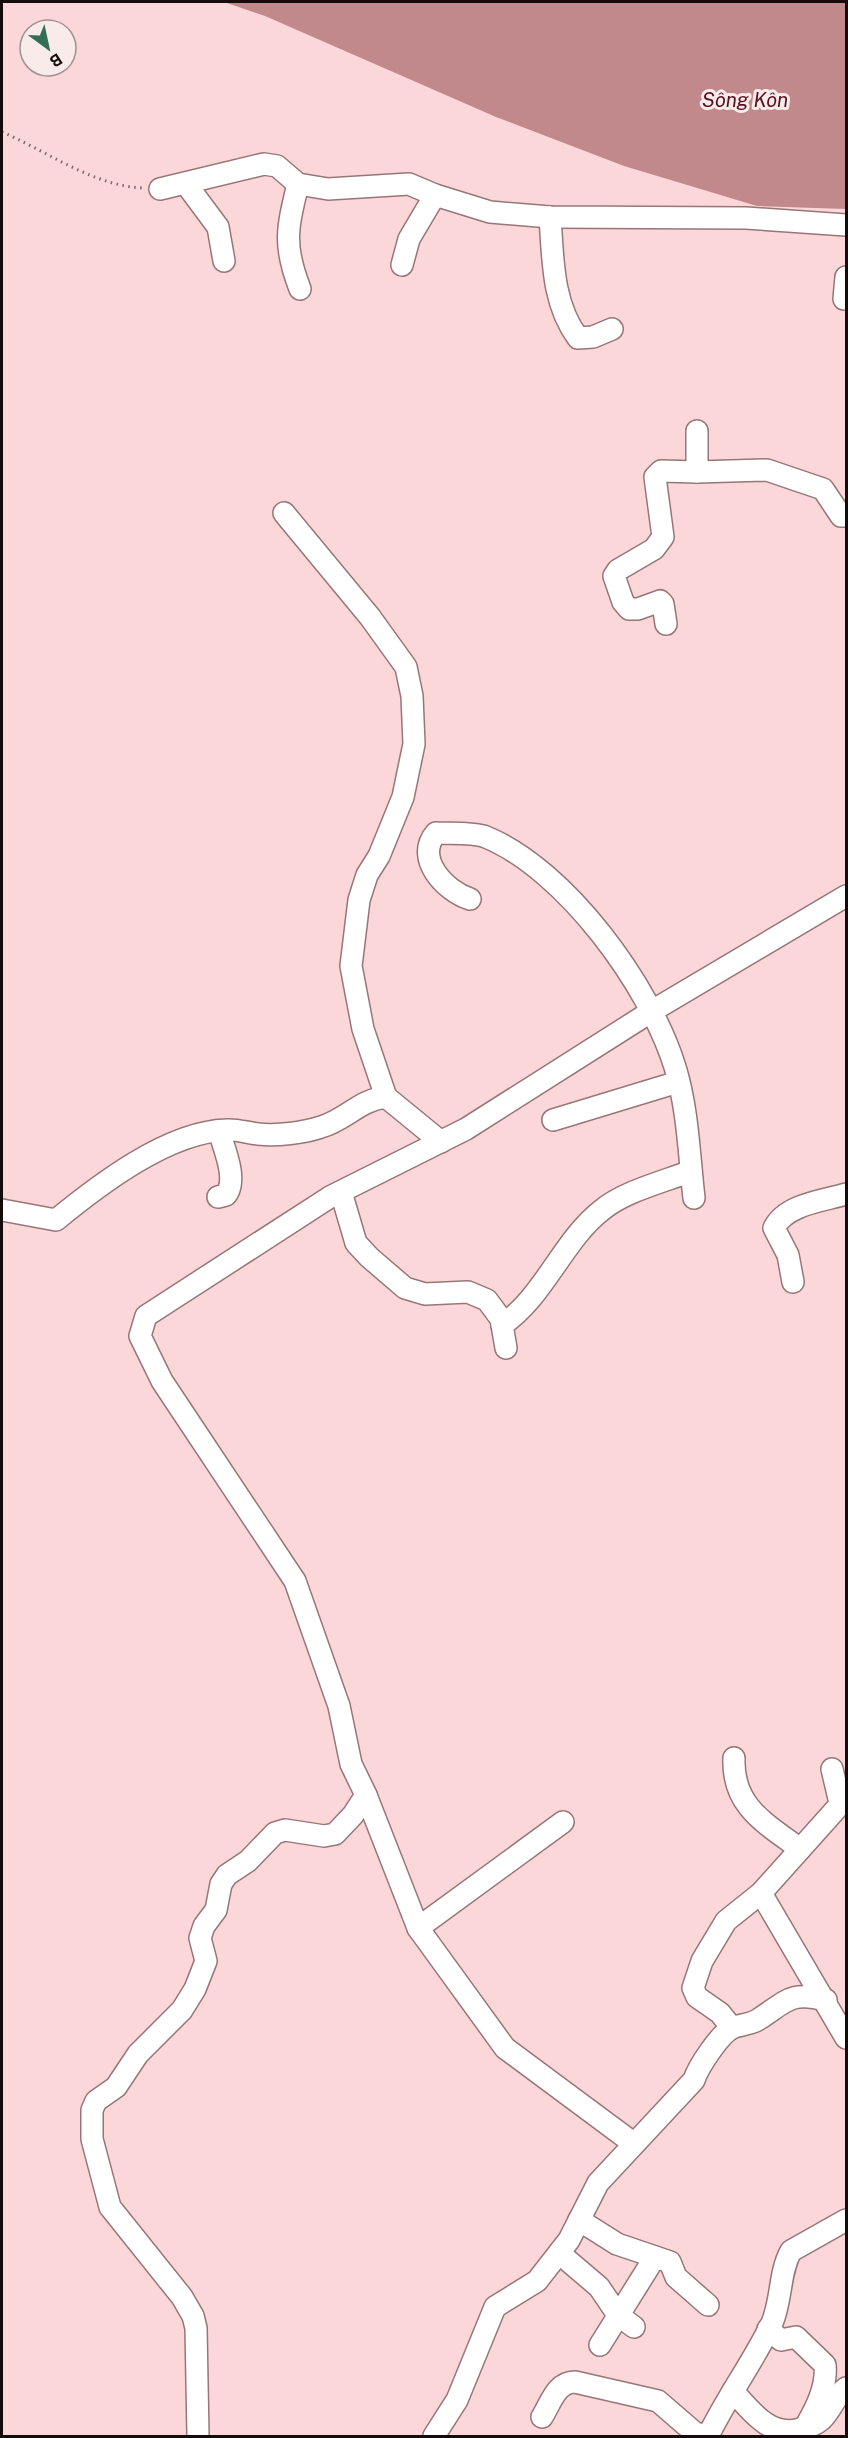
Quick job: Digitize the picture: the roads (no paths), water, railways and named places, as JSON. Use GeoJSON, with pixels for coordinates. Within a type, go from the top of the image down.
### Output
{"type":"FeatureCollection","features":[{"type":"Feature","properties":{"kind":"street"},"geometry":{"type":"LineString","coordinates":[[160,189],[264,164],[277,166],[298,184],[328,189],[409,184],[435,195],[490,212],[550,217],[746,218],[846,225]]}},
{"type":"Feature","properties":{"kind":"street"},"geometry":{"type":"LineString","coordinates":[[186,184],[218,227],[224,261]]}},
{"type":"Feature","properties":{"kind":"street"},"geometry":{"type":"LineString","coordinates":[[298,184],[287,227],[290,264],[300,289]]}},
{"type":"Feature","properties":{"kind":"street"},"geometry":{"type":"LineString","coordinates":[[402,265],[410,239],[435,195]]}},
{"type":"Feature","properties":{"kind":"street"},"geometry":{"type":"LineString","coordinates":[[550,217],[555,279],[566,322],[578,338],[593,337],[612,329]]}},
{"type":"Feature","properties":{"kind":"street"},"geometry":{"type":"LineString","coordinates":[[844,299],[846,277]]}},
{"type":"Feature","properties":{"kind":"street"},"geometry":{"type":"LineString","coordinates":[[697,431],[697,472]]}},
{"type":"Feature","properties":{"kind":"street"},"geometry":{"type":"LineString","coordinates":[[666,624],[663,604],[660,601],[638,609],[630,609],[623,602],[614,576],[618,570],[654,549],[663,537],[655,477],[661,471],[768,470],[823,489],[841,516],[846,516]]}},
{"type":"Feature","properties":{"kind":"street"},"geometry":{"type":"LineString","coordinates":[[284,513],[370,617],[406,667],[412,696],[414,744],[403,797],[379,856],[367,876],[359,900],[351,966],[363,1029],[386,1097],[441,1142]]}},
{"type":"Feature","properties":{"kind":"street"},"geometry":{"type":"LineString","coordinates":[[470,899],[459,895],[431,866],[429,840],[436,832],[484,837],[541,871],[575,901],[634,981],[652,1011],[675,1067],[687,1125],[693,1198]]}},
{"type":"Feature","properties":{"kind":"street"},"geometry":{"type":"LineString","coordinates":[[633,2143],[505,2048],[418,1928],[366,1795],[351,1764],[339,1706],[295,1581],[162,1381],[140,1336],[146,1316],[341,1192],[466,1129],[652,1011],[846,896]]}},
{"type":"Feature","properties":{"kind":"street"},"geometry":{"type":"LineString","coordinates":[[553,1120],[678,1082]]}},
{"type":"Feature","properties":{"kind":"street"},"geometry":{"type":"LineString","coordinates":[[2,1210],[56,1220],[79,1201],[169,1145],[193,1136],[219,1131],[260,1134],[323,1127],[370,1099],[386,1097]]}},
{"type":"Feature","properties":{"kind":"street"},"geometry":{"type":"LineString","coordinates":[[218,1197],[226,1196],[231,1189],[231,1178],[219,1131]]}},
{"type":"Feature","properties":{"kind":"street"},"geometry":{"type":"LineString","coordinates":[[502,1325],[525,1306],[602,1209],[691,1171]]}},
{"type":"Feature","properties":{"kind":"street"},"geometry":{"type":"LineString","coordinates":[[341,1192],[356,1243],[405,1288],[425,1294],[468,1292],[487,1300],[501,1319],[506,1348]]}},
{"type":"Feature","properties":{"kind":"street"},"geometry":{"type":"LineString","coordinates":[[793,1282],[788,1255],[774,1228],[778,1219],[803,1206],[846,1194]]}},
{"type":"Feature","properties":{"kind":"street"},"geometry":{"type":"LineString","coordinates":[[734,1758],[733,1778],[745,1802],[755,1814],[800,1849]]}},
{"type":"Feature","properties":{"kind":"street"},"geometry":{"type":"LineString","coordinates":[[732,2028],[720,2013],[697,1997],[693,1988],[702,1961],[726,1921],[761,1893],[843,1800],[832,1769]]}},
{"type":"Feature","properties":{"kind":"street"},"geometry":{"type":"LineString","coordinates":[[198,2436],[196,2328],[193,2316],[182,2297],[110,2207],[92,2139],[92,2110],[96,2101],[116,2087],[138,2054],[182,2010],[195,1989],[206,1961],[200,1938],[204,1926],[216,1910],[221,1884],[227,1875],[248,1861],[275,1833],[285,1830],[324,1836],[335,1834],[353,1815],[366,1795]]}},
{"type":"Feature","properties":{"kind":"street"},"geometry":{"type":"LineString","coordinates":[[418,1928],[563,1822]]}},
{"type":"Feature","properties":{"kind":"street"},"geometry":{"type":"LineString","coordinates":[[761,1893],[826,2000],[846,2038]]}},
{"type":"Feature","properties":{"kind":"street"},"geometry":{"type":"LineString","coordinates":[[434,2436],[457,2400],[495,2307],[537,2281],[569,2240],[598,2183],[694,2080],[698,2067],[732,2028],[758,2020],[783,2000],[795,1996],[810,1995],[826,2000]]}},
{"type":"Feature","properties":{"kind":"street"},"geometry":{"type":"LineString","coordinates":[[579,2220],[617,2244],[670,2262],[676,2277],[708,2305]]}},
{"type":"Feature","properties":{"kind":"street"},"geometry":{"type":"LineString","coordinates":[[542,2417],[560,2386],[567,2382],[575,2382],[658,2402],[695,2433],[708,2436],[768,2329],[781,2296],[786,2259],[791,2251],[846,2220]]}},
{"type":"Feature","properties":{"kind":"street"},"geometry":{"type":"LineString","coordinates":[[559,2253],[599,2287],[626,2321]]}},
{"type":"Feature","properties":{"kind":"street"},"geometry":{"type":"LineString","coordinates":[[600,2345],[626,2321],[655,2258]]}},
{"type":"Feature","properties":{"kind":"street"},"geometry":{"type":"LineString","coordinates":[[768,2329],[781,2340],[796,2337],[825,2365],[826,2377],[817,2406],[805,2428]]}},
{"type":"Feature","properties":{"kind":"street"},"geometry":{"type":"LineString","coordinates":[[733,2391],[772,2429],[789,2433],[822,2419],[846,2388]]}},
{"type":"Feature","properties":{"kind":"water","name":"Sông Kôn"},"geometry":{"type":"Polygon","coordinates":[[[224,2],[846,2],[846,209],[757,206],[624,166],[496,117],[265,16],[224,2]]]}}]}
